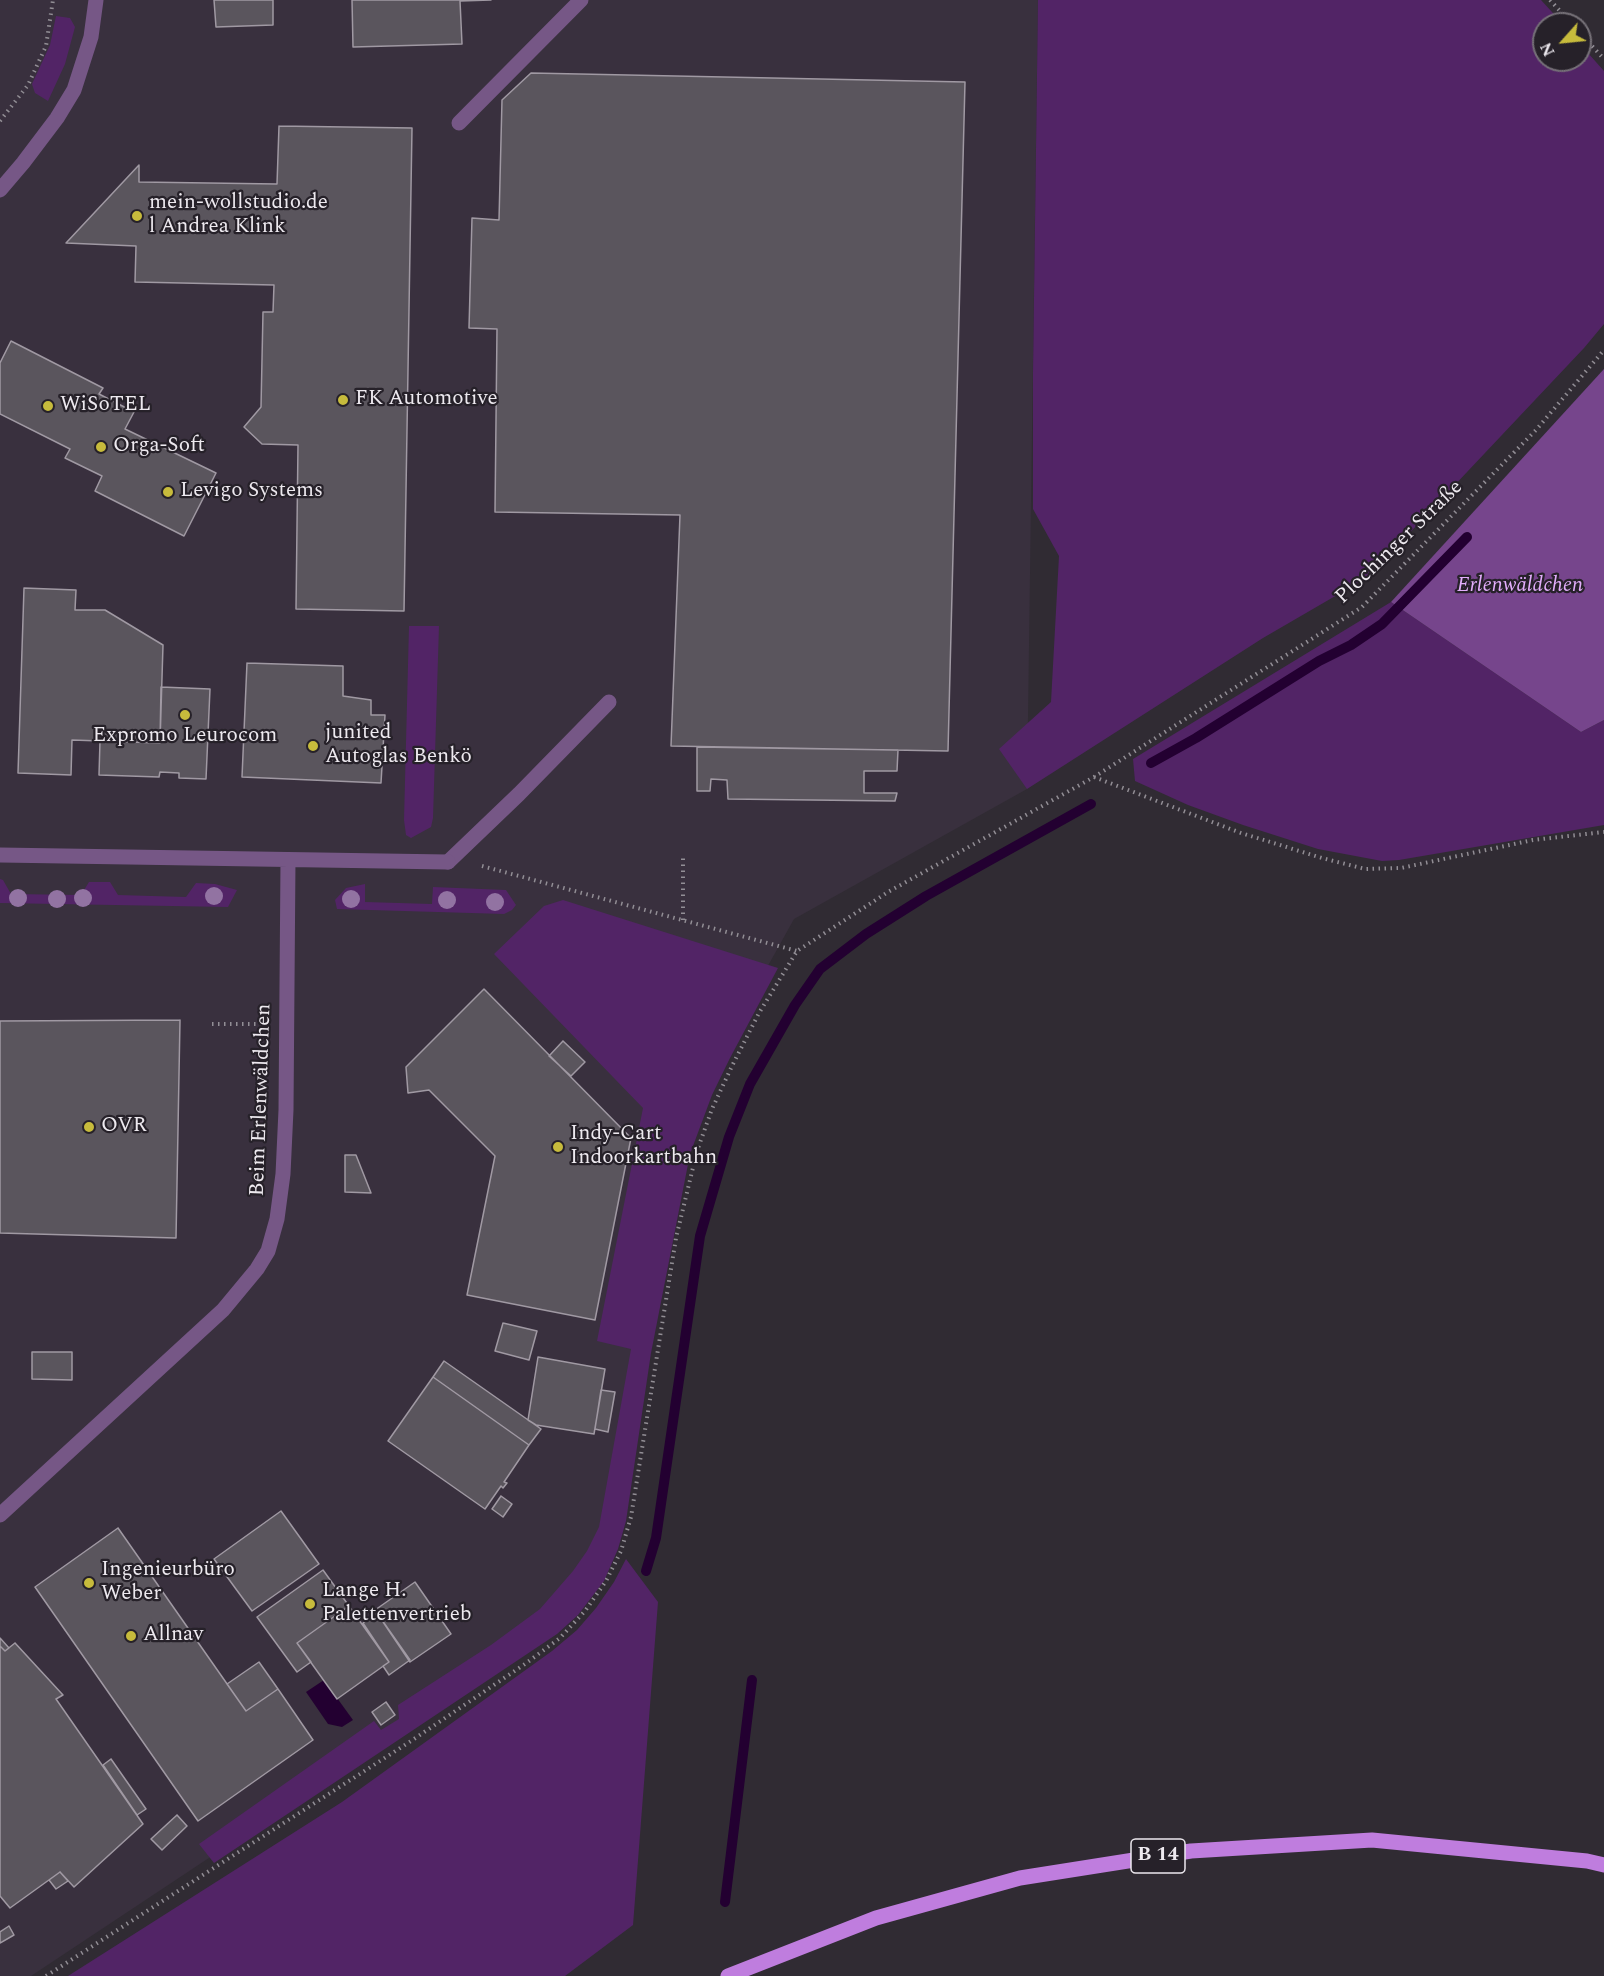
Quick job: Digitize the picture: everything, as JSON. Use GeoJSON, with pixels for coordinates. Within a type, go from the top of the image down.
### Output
{"type":"FeatureCollection","features":[{"type":"Feature","properties":{"kind":"main road","name":"B 14"},"geometry":{"type":"LineString","coordinates":[[728,1976],[876,1918],[1020,1878],[1191,1851],[1372,1840],[1587,1861],[1604,1865]]}},
{"type":"Feature","properties":{"kind":"street"},"geometry":{"type":"LineString","coordinates":[[0,190],[57,118],[74,90],[92,37],[96,0]]}},
{"type":"Feature","properties":{"kind":"street"},"geometry":{"type":"LineString","coordinates":[[459,123],[581,0]]}},
{"type":"Feature","properties":{"kind":"street"},"geometry":{"type":"LineString","coordinates":[[0,855],[448,862],[519,794],[609,702]]}},
{"type":"Feature","properties":{"kind":"street","name":"Beim Erlenwäldchen"},"geometry":{"type":"LineString","coordinates":[[0,1515],[224,1310],[258,1269],[268,1251],[277,1219],[284,1163],[288,860]]}},
{"type":"Feature","properties":{"kind":"path"},"geometry":{"type":"LineString","coordinates":[[0,121],[28,85],[46,46],[53,0]]}},
{"type":"Feature","properties":{"kind":"path"},"geometry":{"type":"LineString","coordinates":[[1550,0],[1561,12]]}},
{"type":"Feature","properties":{"kind":"path"},"geometry":{"type":"LineString","coordinates":[[1592,46],[1604,59]]}},
{"type":"Feature","properties":{"kind":"path","name":"Plochinger Straße"},"geometry":{"type":"LineString","coordinates":[[797,951],[888,892],[1094,777],[1362,607],[1536,430],[1604,350]]}},
{"type":"Feature","properties":{"kind":"path"},"geometry":{"type":"LineString","coordinates":[[1094,777],[1240,832],[1365,869],[1401,868],[1533,840],[1604,832]]}},
{"type":"Feature","properties":{"kind":"path"},"geometry":{"type":"LineString","coordinates":[[683,855],[683,920]]}},
{"type":"Feature","properties":{"kind":"path"},"geometry":{"type":"LineString","coordinates":[[46,1976],[402,1747],[507,1677],[560,1638],[585,1611],[606,1581],[621,1551],[631,1517],[676,1238],[697,1151],[712,1109],[732,1066],[759,1013],[797,951],[490,867],[448,862]]}},
{"type":"Feature","properties":{"kind":"path"},"geometry":{"type":"LineString","coordinates":[[212,1024],[258,1024]]}},
{"type":"Feature","properties":{"kind":"shaded area"},"geometry":{"type":"Polygon","coordinates":[[[0,0],[1038,0],[1027,789],[794,919],[700,1088],[590,1572],[346,1767],[31,1976],[0,1976],[0,0]]]}},
{"type":"Feature","properties":{"kind":"shaded area"},"geometry":{"type":"Polygon","coordinates":[[[1038,0],[1541,0],[1552,12],[1532,12],[1532,72],[1592,72],[1592,58],[1604,71],[1604,324],[1368,577],[1263,638],[1027,789],[999,749],[1051,702],[1059,556],[1033,509],[1038,0]]]}},
{"type":"Feature","properties":{"kind":"shaded area"},"geometry":{"type":"Polygon","coordinates":[[[56,16],[70,18],[75,27],[65,64],[48,101],[35,93],[32,84],[50,45],[56,16]]]}},
{"type":"Feature","properties":{"kind":"shaded area"},"geometry":{"type":"Polygon","coordinates":[[[1391,602],[1581,732],[1604,720],[1604,825],[1382,861],[1318,849],[1243,825],[1188,805],[1135,781],[1133,759],[1391,602]]]}},
{"type":"Feature","properties":{"kind":"shaded area"},"geometry":{"type":"Polygon","coordinates":[[[409,626],[439,626],[433,818],[431,827],[411,838],[406,835],[404,820],[409,626]]]}},
{"type":"Feature","properties":{"kind":"shaded area"},"geometry":{"type":"Polygon","coordinates":[[[0,879],[3,880],[11,894],[81,895],[89,882],[110,882],[118,895],[186,897],[196,883],[215,884],[237,890],[228,907],[0,903],[0,879]]]}},
{"type":"Feature","properties":{"kind":"shaded area"},"geometry":{"type":"Polygon","coordinates":[[[365,884],[365,902],[432,904],[433,887],[506,890],[516,905],[504,914],[337,909],[335,900],[346,888],[365,884]]]}},
{"type":"Feature","properties":{"kind":"shaded area"},"geometry":{"type":"Polygon","coordinates":[[[563,900],[778,968],[712,1095],[690,1154],[651,1353],[626,1521],[618,1549],[604,1581],[578,1615],[557,1634],[214,1863],[199,1844],[374,1721],[381,1730],[399,1719],[398,1705],[491,1645],[540,1609],[573,1571],[587,1551],[599,1527],[631,1349],[597,1341],[643,1108],[494,954],[544,906],[563,900]]]}},
{"type":"Feature","properties":{"kind":"shaded area"},"geometry":{"type":"Polygon","coordinates":[[[626,1559],[658,1602],[633,1925],[565,1976],[68,1976],[342,1802],[552,1651],[577,1630],[596,1608],[626,1559]]]}},
{"type":"Feature","properties":{"kind":"shaded area"},"geometry":{"type":"Polygon","coordinates":[[[324,1680],[353,1720],[342,1727],[328,1724],[306,1692],[324,1680]]]}},
{"type":"Feature","properties":{"kind":"green space","name":"Erlenwäldchen"},"geometry":{"type":"Polygon","coordinates":[[[1604,369],[1604,720],[1581,732],[1391,602],[1604,369]]]}},
{"type":"Feature","properties":{"kind":"building"},"geometry":{"type":"Polygon","coordinates":[[[214,0],[273,0],[273,25],[216,27],[214,0]]]}},
{"type":"Feature","properties":{"kind":"building"},"geometry":{"type":"Polygon","coordinates":[[[352,0],[491,0],[460,1],[462,44],[353,47],[352,0]]]}},
{"type":"Feature","properties":{"kind":"building"},"geometry":{"type":"Polygon","coordinates":[[[531,73],[965,82],[948,751],[671,746],[680,515],[495,512],[497,329],[469,328],[472,218],[499,220],[502,100],[531,73]]]}},
{"type":"Feature","properties":{"kind":"building"},"geometry":{"type":"Polygon","coordinates":[[[279,126],[412,128],[404,611],[296,609],[298,445],[262,444],[244,427],[261,407],[263,312],[273,312],[274,285],[135,282],[136,246],[66,243],[139,165],[139,182],[277,184],[279,126]]]}},
{"type":"Feature","properties":{"kind":"building"},"geometry":{"type":"Polygon","coordinates":[[[11,341],[103,388],[99,394],[134,412],[125,429],[216,473],[184,536],[95,491],[102,476],[65,458],[70,449],[0,414],[0,363],[11,341]]]}},
{"type":"Feature","properties":{"kind":"building"},"geometry":{"type":"Polygon","coordinates":[[[24,588],[76,590],[75,610],[105,610],[163,645],[160,743],[72,740],[71,775],[18,773],[24,588]]]}},
{"type":"Feature","properties":{"kind":"building","name":"junited Autoglas Benkö"},"geometry":{"type":"Polygon","coordinates":[[[247,663],[343,666],[343,696],[371,700],[371,715],[385,715],[381,783],[242,777],[247,663]]]}},
{"type":"Feature","properties":{"kind":"building","name":"Expromo Leurocom"},"geometry":{"type":"Polygon","coordinates":[[[161,687],[210,689],[206,779],[179,778],[179,773],[160,772],[159,777],[99,775],[100,741],[160,743],[161,687]]]}},
{"type":"Feature","properties":{"kind":"building"},"geometry":{"type":"Polygon","coordinates":[[[697,747],[898,750],[897,771],[864,771],[864,793],[897,793],[895,801],[728,799],[727,780],[711,779],[710,791],[697,791],[697,747]]]}},
{"type":"Feature","properties":{"kind":"building","name":"Indy-Cart Indoorkartbahn"},"geometry":{"type":"Polygon","coordinates":[[[484,989],[631,1138],[595,1320],[467,1295],[495,1156],[429,1090],[408,1093],[406,1067],[484,989]]]}},
{"type":"Feature","properties":{"kind":"building","name":"OVR"},"geometry":{"type":"Polygon","coordinates":[[[180,1020],[176,1238],[0,1233],[0,1021],[180,1020]]]}},
{"type":"Feature","properties":{"kind":"building"},"geometry":{"type":"Polygon","coordinates":[[[563,1041],[585,1062],[571,1076],[549,1056],[563,1041]]]}},
{"type":"Feature","properties":{"kind":"building"},"geometry":{"type":"Polygon","coordinates":[[[345,1155],[356,1155],[371,1193],[345,1192],[345,1155]]]}},
{"type":"Feature","properties":{"kind":"building"},"geometry":{"type":"Polygon","coordinates":[[[503,1323],[537,1331],[529,1360],[495,1351],[503,1323]]]}},
{"type":"Feature","properties":{"kind":"building"},"geometry":{"type":"Polygon","coordinates":[[[32,1352],[72,1352],[72,1380],[32,1379],[32,1352]]]}},
{"type":"Feature","properties":{"kind":"building"},"geometry":{"type":"Polygon","coordinates":[[[538,1357],[605,1369],[594,1434],[536,1425],[528,1420],[538,1357]]]}},
{"type":"Feature","properties":{"kind":"building"},"geometry":{"type":"Polygon","coordinates":[[[444,1361],[541,1429],[529,1445],[433,1377],[444,1361]]]}},
{"type":"Feature","properties":{"kind":"building"},"geometry":{"type":"Polygon","coordinates":[[[433,1377],[529,1445],[504,1482],[507,1483],[503,1488],[501,1486],[485,1509],[388,1441],[433,1377]]]}},
{"type":"Feature","properties":{"kind":"building"},"geometry":{"type":"Polygon","coordinates":[[[601,1390],[615,1392],[608,1432],[595,1429],[601,1390]]]}},
{"type":"Feature","properties":{"kind":"building"},"geometry":{"type":"Polygon","coordinates":[[[501,1496],[512,1504],[503,1517],[492,1509],[501,1496]]]}},
{"type":"Feature","properties":{"kind":"building"},"geometry":{"type":"Polygon","coordinates":[[[281,1511],[319,1564],[252,1611],[214,1559],[281,1511]]]}},
{"type":"Feature","properties":{"kind":"building","name":"Allnav"},"geometry":{"type":"Polygon","coordinates":[[[118,1528],[246,1711],[278,1689],[313,1740],[198,1821],[35,1587],[118,1528]]]}},
{"type":"Feature","properties":{"kind":"building"},"geometry":{"type":"Polygon","coordinates":[[[323,1570],[349,1606],[297,1643],[311,1662],[297,1672],[257,1617],[323,1570]]]}},
{"type":"Feature","properties":{"kind":"building"},"geometry":{"type":"Polygon","coordinates":[[[415,1582],[451,1634],[410,1662],[375,1610],[415,1582]]]}},
{"type":"Feature","properties":{"kind":"building"},"geometry":{"type":"Polygon","coordinates":[[[349,1606],[389,1662],[337,1699],[297,1643],[349,1606]]]}},
{"type":"Feature","properties":{"kind":"building"},"geometry":{"type":"Polygon","coordinates":[[[377,1613],[410,1660],[389,1675],[383,1666],[389,1662],[363,1623],[377,1613]]]}},
{"type":"Feature","properties":{"kind":"building"},"geometry":{"type":"Polygon","coordinates":[[[0,1638],[9,1648],[5,1651],[0,1646],[0,1638]]]}},
{"type":"Feature","properties":{"kind":"building"},"geometry":{"type":"Polygon","coordinates":[[[15,1643],[63,1695],[56,1699],[143,1824],[74,1887],[60,1872],[10,1908],[0,1896],[0,1646],[5,1651],[15,1643]]]}},
{"type":"Feature","properties":{"kind":"building"},"geometry":{"type":"Polygon","coordinates":[[[259,1662],[278,1689],[246,1711],[227,1684],[259,1662]]]}},
{"type":"Feature","properties":{"kind":"building"},"geometry":{"type":"Polygon","coordinates":[[[386,1702],[395,1715],[381,1725],[372,1712],[386,1702]]]}},
{"type":"Feature","properties":{"kind":"building"},"geometry":{"type":"Polygon","coordinates":[[[111,1759],[146,1809],[137,1815],[103,1765],[111,1759]]]}},
{"type":"Feature","properties":{"kind":"building"},"geometry":{"type":"Polygon","coordinates":[[[177,1815],[187,1826],[162,1850],[151,1839],[177,1815]]]}},
{"type":"Feature","properties":{"kind":"building"},"geometry":{"type":"Polygon","coordinates":[[[60,1872],[68,1881],[56,1889],[49,1880],[60,1872]]]}},
{"type":"Feature","properties":{"kind":"building"},"geometry":{"type":"Polygon","coordinates":[[[9,1926],[14,1935],[0,1943],[0,1932],[9,1926]]]}},
{"type":"Feature","properties":{"kind":"waterway"},"geometry":{"type":"LineString","coordinates":[[1151,763],[1196,738],[1319,661],[1351,645],[1382,624],[1467,537]]}},
{"type":"Feature","properties":{"kind":"waterway"},"geometry":{"type":"LineString","coordinates":[[646,1571],[656,1538],[700,1236],[729,1137],[750,1084],[795,1005],[820,969],[866,934],[926,896],[1091,804]]}},
{"type":"Feature","properties":{"kind":"waterway"},"geometry":{"type":"LineString","coordinates":[[725,1902],[752,1680]]}},
{"type":"Feature","properties":{"kind":"place","name":"mein-wollstudio.de l Andrea Klink"},"geometry":{"type":"Point","coordinates":[137,216]}},
{"type":"Feature","properties":{"kind":"place","name":"FK Automotive"},"geometry":{"type":"Point","coordinates":[343,400]}},
{"type":"Feature","properties":{"kind":"place","name":"WiSoTEL"},"geometry":{"type":"Point","coordinates":[48,406]}},
{"type":"Feature","properties":{"kind":"place","name":"Orga-Soft"},"geometry":{"type":"Point","coordinates":[101,447]}},
{"type":"Feature","properties":{"kind":"place","name":"Levigo Systems"},"geometry":{"type":"Point","coordinates":[168,492]}},
{"type":"Feature","properties":{"kind":"place","name":"Expromo Leurocom"},"geometry":{"type":"Point","coordinates":[185,715]}},
{"type":"Feature","properties":{"kind":"place","name":"junited Autoglas Benkö"},"geometry":{"type":"Point","coordinates":[313,746]}},
{"type":"Feature","properties":{"kind":"place","name":"OVR"},"geometry":{"type":"Point","coordinates":[89,1127]}},
{"type":"Feature","properties":{"kind":"place","name":"Indy-Cart Indoorkartbahn"},"geometry":{"type":"Point","coordinates":[558,1147]}},
{"type":"Feature","properties":{"kind":"place","name":"Ingenieurbüro Weber"},"geometry":{"type":"Point","coordinates":[89,1583]}},
{"type":"Feature","properties":{"kind":"place","name":"Lange H. Palettenvertrieb"},"geometry":{"type":"Point","coordinates":[310,1604]}},
{"type":"Feature","properties":{"kind":"place","name":"Allnav"},"geometry":{"type":"Point","coordinates":[131,1636]}}]}
